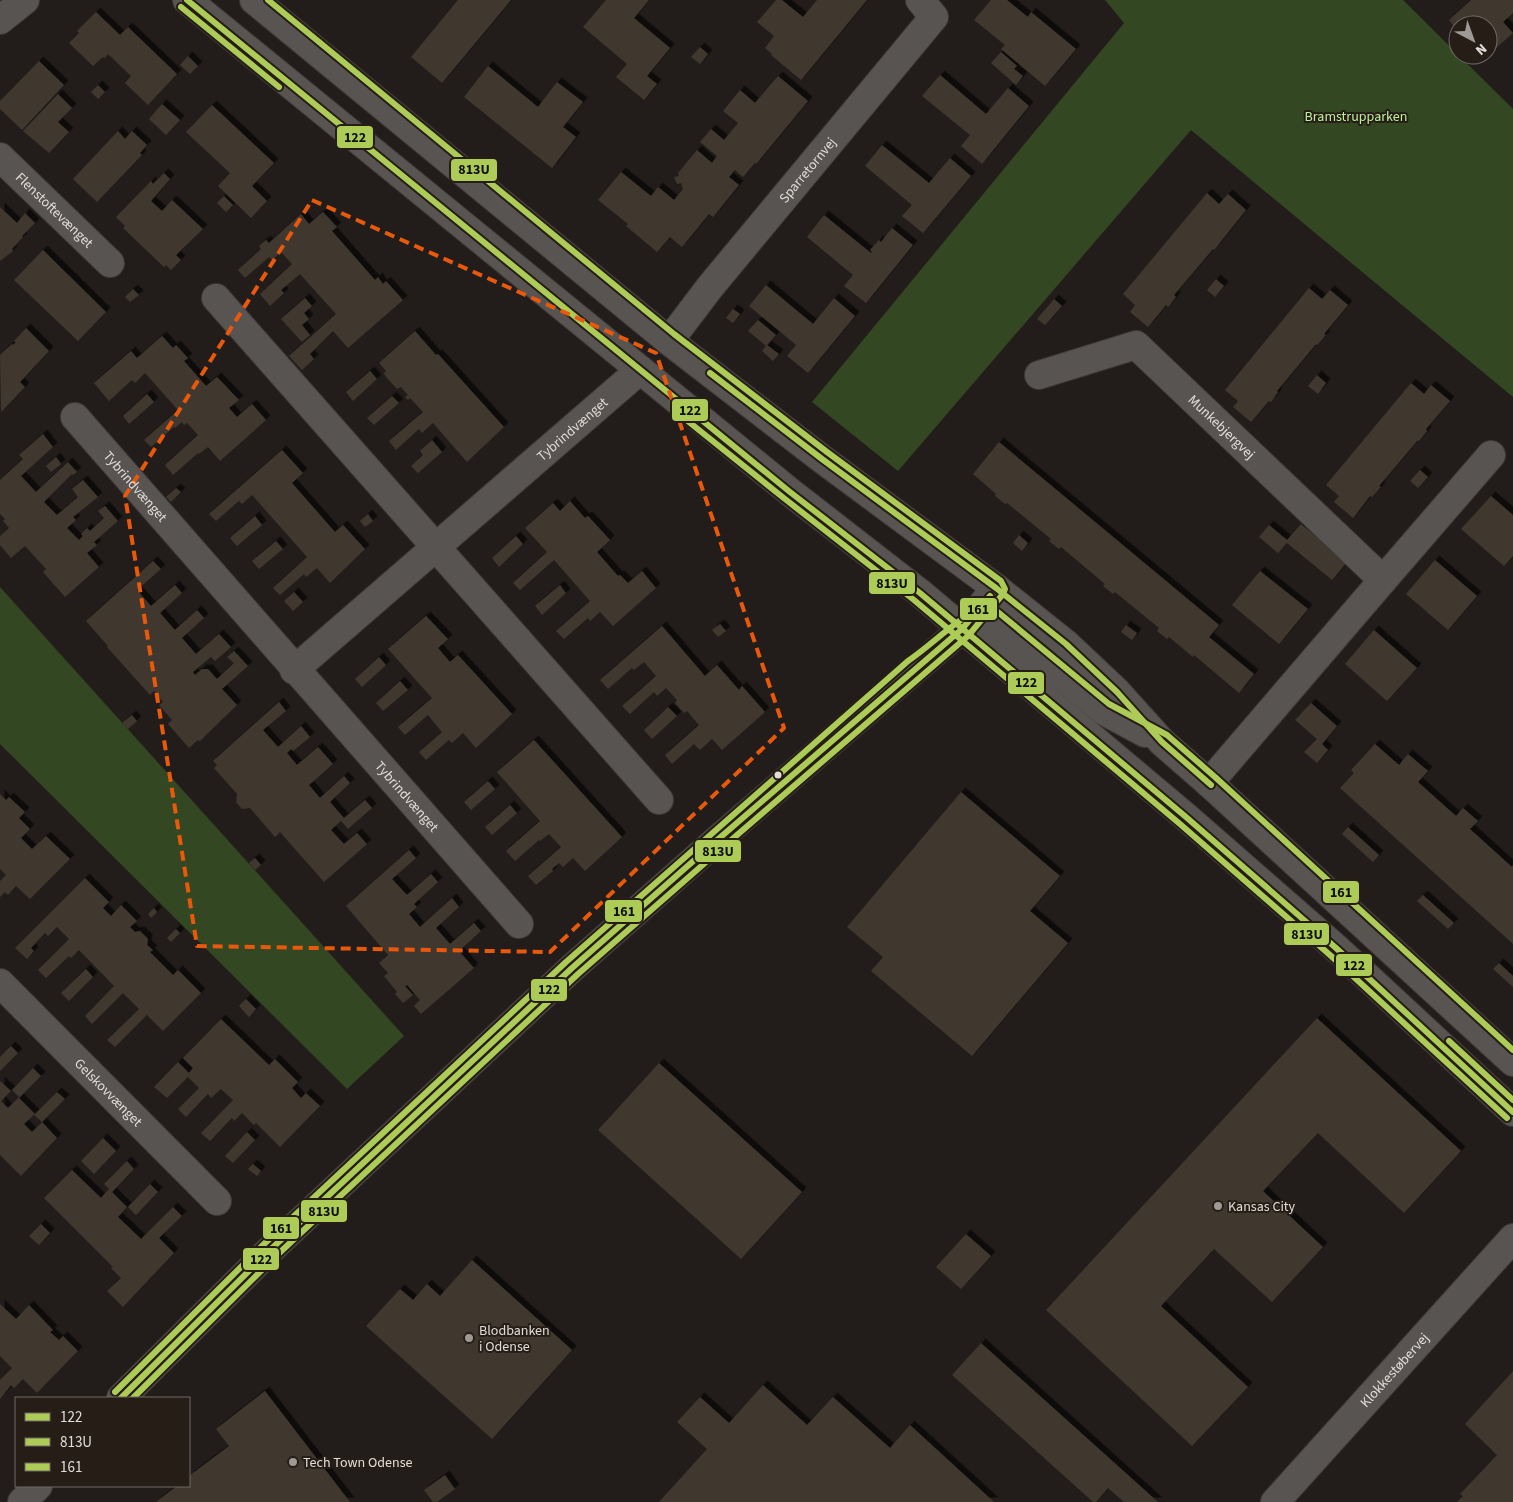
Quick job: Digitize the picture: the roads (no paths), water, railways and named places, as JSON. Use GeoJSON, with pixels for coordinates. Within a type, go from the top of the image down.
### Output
{"type":"FeatureCollection","features":[{"type":"Feature","properties":{"kind":"street"},"geometry":{"type":"LineString","coordinates":[[0,20],[25,0]]}},
{"type":"Feature","properties":{"kind":"street"},"geometry":{"type":"LineString","coordinates":[[187,0],[790,492],[920,593],[1186,817],[1321,935],[1513,1112]]}},
{"type":"Feature","properties":{"kind":"street"},"geometry":{"type":"LineString","coordinates":[[254,0],[669,341],[822,459],[996,588],[1066,644],[1117,692],[1162,742],[1210,783],[1513,1062]]}},
{"type":"Feature","properties":{"kind":"street","name":"Sparretornvej"},"geometry":{"type":"LineString","coordinates":[[669,341],[710,287],[934,16],[920,0]]}},
{"type":"Feature","properties":{"kind":"street","name":"Flenstoftevænget"},"geometry":{"type":"LineString","coordinates":[[0,157],[110,263]]}},
{"type":"Feature","properties":{"kind":"street"},"geometry":{"type":"LineString","coordinates":[[216,298],[659,800]]}},
{"type":"Feature","properties":{"kind":"street","name":"Munkebjergvej"},"geometry":{"type":"LineString","coordinates":[[1038,375],[1136,345],[1383,580]]}},
{"type":"Feature","properties":{"kind":"street","name":"Tybrindvænget"},"geometry":{"type":"LineString","coordinates":[[294,670],[640,370]]}},
{"type":"Feature","properties":{"kind":"street","name":"Tybrindvænget"},"geometry":{"type":"LineString","coordinates":[[75,417],[294,670],[518,924]]}},
{"type":"Feature","properties":{"kind":"street"},"geometry":{"type":"LineString","coordinates":[[1210,783],[1492,455]]}},
{"type":"Feature","properties":{"kind":"street"},"geometry":{"type":"LineString","coordinates":[[122,1397],[269,1251],[572,968],[962,629],[996,588]]}},
{"type":"Feature","properties":{"kind":"street"},"geometry":{"type":"LineString","coordinates":[[962,629],[987,615],[1104,711],[1162,742]]}},
{"type":"Feature","properties":{"kind":"street","name":"Gelskovvænget"},"geometry":{"type":"LineString","coordinates":[[0,982],[217,1201]]}},
{"type":"Feature","properties":{"kind":"street","name":"Klokkestøbervej"},"geometry":{"type":"LineString","coordinates":[[1275,1502],[1513,1238]]}},
{"type":"Feature","properties":{"kind":"street"},"geometry":{"type":"LineString","coordinates":[[22,1502],[37,1487]]}},
{"type":"Feature","properties":{"kind":"place","name":"Kansas City"},"geometry":{"type":"Point","coordinates":[1218,1206]}},
{"type":"Feature","properties":{"kind":"place","name":"Blodbanken i Odense"},"geometry":{"type":"Point","coordinates":[469,1338]}},
{"type":"Feature","properties":{"kind":"place","name":"Tech Town Odense"},"geometry":{"type":"Point","coordinates":[293,1462]}},
{"type":"Feature","properties":{"kind":"park label","name":"Bramstrupparken"},"geometry":{"type":"Point","coordinates":[1356,116]}}]}
